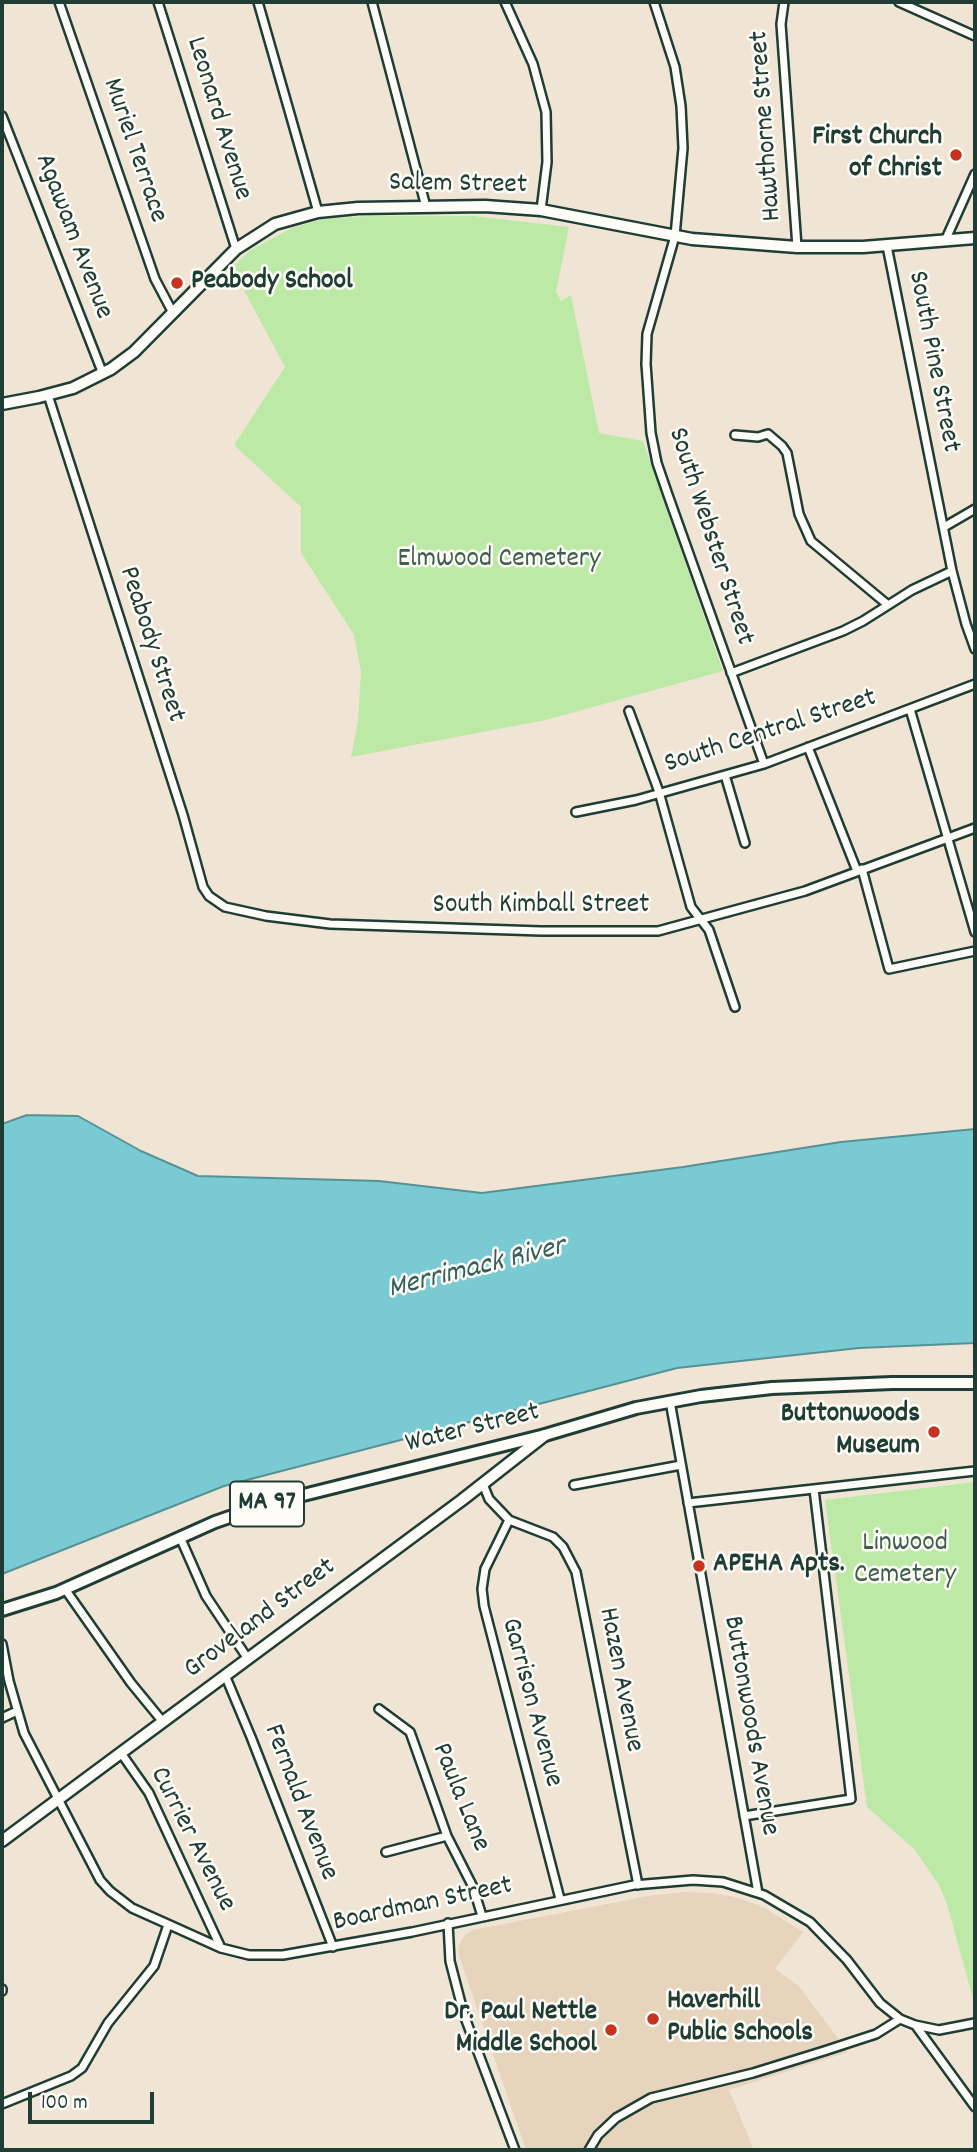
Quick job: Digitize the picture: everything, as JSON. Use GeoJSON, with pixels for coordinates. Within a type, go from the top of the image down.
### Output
{"type":"FeatureCollection","features":[{"type":"Feature","properties":{"kind":"main road","name":"Salem Street"},"geometry":{"type":"LineString","coordinates":[[2,404],[73,388],[103,374],[134,352],[236,249],[275,224],[318,212],[358,208],[485,206],[541,210],[675,236],[797,247],[887,246],[975,238]]}},
{"type":"Feature","properties":{"kind":"main road","name":"Water Street"},"geometry":{"type":"LineString","coordinates":[[2,1610],[65,1590],[180,1537],[267,1504],[670,1401],[782,1387],[892,1382],[975,1383]]}},
{"type":"Feature","properties":{"kind":"main road","name":"Groveland Street"},"geometry":{"type":"LineString","coordinates":[[2,1840],[483,1484],[545,1435]]}},
{"type":"Feature","properties":{"kind":"street","name":"Muriel Terrace"},"geometry":{"type":"LineString","coordinates":[[59,2],[155,279],[173,313]]}},
{"type":"Feature","properties":{"kind":"street","name":"Leonard Avenue"},"geometry":{"type":"LineString","coordinates":[[158,2],[236,249]]}},
{"type":"Feature","properties":{"kind":"street"},"geometry":{"type":"LineString","coordinates":[[258,2],[318,212]]}},
{"type":"Feature","properties":{"kind":"street"},"geometry":{"type":"LineString","coordinates":[[372,2],[426,207]]}},
{"type":"Feature","properties":{"kind":"street"},"geometry":{"type":"LineString","coordinates":[[505,2],[533,64],[546,112],[547,162],[541,210]]}},
{"type":"Feature","properties":{"kind":"street","name":"South Webster Street"},"geometry":{"type":"LineString","coordinates":[[654,2],[675,67],[681,106],[683,169],[675,236],[647,334],[646,364],[651,433],[661,474],[764,764]]}},
{"type":"Feature","properties":{"kind":"street","name":"Hawthorne Street"},"geometry":{"type":"LineString","coordinates":[[784,2],[780,24],[797,247]]}},
{"type":"Feature","properties":{"kind":"street"},"geometry":{"type":"LineString","coordinates":[[899,2],[975,36]]}},
{"type":"Feature","properties":{"kind":"street","name":"Agawam Avenue"},"geometry":{"type":"LineString","coordinates":[[2,116],[103,374]]}},
{"type":"Feature","properties":{"kind":"street"},"geometry":{"type":"LineString","coordinates":[[946,240],[975,174]]}},
{"type":"Feature","properties":{"kind":"street","name":"South Pine Street"},"geometry":{"type":"LineString","coordinates":[[887,246],[952,571],[975,649]]}},
{"type":"Feature","properties":{"kind":"street","name":"Peabody Street"},"geometry":{"type":"LineString","coordinates":[[48,395],[183,815],[203,887],[219,904]]}},
{"type":"Feature","properties":{"kind":"street"},"geometry":{"type":"LineString","coordinates":[[735,435],[758,437],[768,434],[782,446],[787,453],[799,514],[811,541],[888,605]]}},
{"type":"Feature","properties":{"kind":"street"},"geometry":{"type":"LineString","coordinates":[[944,527],[975,509]]}},
{"type":"Feature","properties":{"kind":"street"},"geometry":{"type":"LineString","coordinates":[[731,673],[843,631],[952,571]]}},
{"type":"Feature","properties":{"kind":"street","name":"South Central Street"},"geometry":{"type":"LineString","coordinates":[[576,812],[636,800],[764,764],[975,684]]}},
{"type":"Feature","properties":{"kind":"street"},"geometry":{"type":"LineString","coordinates":[[910,709],[975,932]]}},
{"type":"Feature","properties":{"kind":"street"},"geometry":{"type":"LineString","coordinates":[[629,711],[659,792],[691,907],[709,930],[736,1007]]}},
{"type":"Feature","properties":{"kind":"street"},"geometry":{"type":"LineString","coordinates":[[808,747],[859,870],[889,969],[975,951]]}},
{"type":"Feature","properties":{"kind":"street"},"geometry":{"type":"LineString","coordinates":[[725,775],[746,843]]}},
{"type":"Feature","properties":{"kind":"street","name":"South Kimball Street"},"geometry":{"type":"LineString","coordinates":[[219,904],[266,916],[330,924],[658,931],[805,891],[975,828]]}},
{"type":"Feature","properties":{"kind":"street","name":"Buttonwoods Avenue"},"geometry":{"type":"LineString","coordinates":[[670,1401],[758,1893]]}},
{"type":"Feature","properties":{"kind":"street"},"geometry":{"type":"LineString","coordinates":[[574,1485],[681,1465]]}},
{"type":"Feature","properties":{"kind":"street"},"geometry":{"type":"LineString","coordinates":[[688,1503],[975,1471]]}},
{"type":"Feature","properties":{"kind":"street"},"geometry":{"type":"LineString","coordinates":[[483,1484],[489,1499],[509,1520]]}},
{"type":"Feature","properties":{"kind":"street"},"geometry":{"type":"LineString","coordinates":[[744,1816],[851,1799],[814,1489]]}},
{"type":"Feature","properties":{"kind":"street","name":"Hazen Avenue"},"geometry":{"type":"LineString","coordinates":[[509,1520],[553,1537],[563,1548],[576,1572],[638,1885]]}},
{"type":"Feature","properties":{"kind":"street","name":"Garrison Avenue"},"geometry":{"type":"LineString","coordinates":[[509,1520],[485,1569],[482,1589],[484,1606],[561,1899]]}},
{"type":"Feature","properties":{"kind":"street"},"geometry":{"type":"LineString","coordinates":[[180,1537],[206,1596],[248,1659]]}},
{"type":"Feature","properties":{"kind":"street"},"geometry":{"type":"LineString","coordinates":[[65,1590],[131,1683],[163,1722]]}},
{"type":"Feature","properties":{"kind":"street","name":"Boardman Street"},"geometry":{"type":"LineString","coordinates":[[2,1644],[23,1733],[100,1880],[132,1908],[221,1948],[249,1955],[270,1956],[333,1947],[638,1885],[693,1880],[723,1882],[782,1904],[810,1922],[839,1951],[880,2003],[900,2019],[939,2030],[975,2023]]}},
{"type":"Feature","properties":{"kind":"street","name":"Fernald Avenue"},"geometry":{"type":"LineString","coordinates":[[225,1675],[333,1947]]}},
{"type":"Feature","properties":{"kind":"street","name":"Paula Lane"},"geometry":{"type":"LineString","coordinates":[[379,1709],[410,1732],[447,1836],[463,1866],[482,1916]]}},
{"type":"Feature","properties":{"kind":"street"},"geometry":{"type":"LineString","coordinates":[[2,1717],[17,1711]]}},
{"type":"Feature","properties":{"kind":"street","name":"Currier Avenue"},"geometry":{"type":"LineString","coordinates":[[121,1753],[149,1793],[221,1948]]}},
{"type":"Feature","properties":{"kind":"street"},"geometry":{"type":"LineString","coordinates":[[386,1852],[447,1836]]}},
{"type":"Feature","properties":{"kind":"street"},"geometry":{"type":"LineString","coordinates":[[448,1923],[450,1961],[464,2015],[515,2150]]}},
{"type":"Feature","properties":{"kind":"street"},"geometry":{"type":"LineString","coordinates":[[2,2104],[71,2076],[82,2068],[108,2023],[154,1966],[168,1925]]}},
{"type":"Feature","properties":{"kind":"street"},"geometry":{"type":"LineString","coordinates":[[589,2150],[598,2136],[616,2118],[651,2098],[752,2073],[824,2051],[877,2034],[900,2019]]}},
{"type":"Feature","properties":{"kind":"street"},"geometry":{"type":"LineString","coordinates":[[915,2025],[975,2107]]}},
{"type":"Feature","properties":{"kind":"shaded area","name":"Haverhill Public Schools"},"geometry":{"type":"Polygon","coordinates":[[[685,1892],[739,1898],[765,1908],[803,1932],[775,1969],[799,1986],[848,2052],[729,2090],[754,2150],[526,2150],[459,1956],[461,1941],[473,1930],[648,1896],[685,1892]]]}},
{"type":"Feature","properties":{"kind":"green space","name":"Elmwood Cemetery"},"geometry":{"type":"Polygon","coordinates":[[[473,216],[569,227],[556,292],[561,301],[571,295],[599,433],[643,441],[723,671],[546,720],[351,757],[358,721],[361,671],[354,635],[301,553],[301,507],[234,445],[285,367],[232,268],[249,251],[292,228],[323,219],[473,216]]]}},
{"type":"Feature","properties":{"kind":"green space","name":"Linwood Cemetery"},"geometry":{"type":"Polygon","coordinates":[[[975,1482],[975,2006],[947,1904],[939,1885],[915,1850],[867,1807],[825,1500],[975,1482]]]}},
{"type":"Feature","properties":{"kind":"water","name":"Merrimack River"},"geometry":{"type":"Polygon","coordinates":[[[27,1115],[78,1116],[141,1151],[198,1176],[379,1181],[482,1193],[683,1167],[841,1142],[975,1129],[975,1343],[859,1348],[677,1368],[224,1486],[2,1574],[2,1124],[27,1115]]]}},
{"type":"Feature","properties":{"kind":"place","name":"First Church of Christ"},"geometry":{"type":"Point","coordinates":[956,155]}},
{"type":"Feature","properties":{"kind":"place","name":"Peabody School"},"geometry":{"type":"Point","coordinates":[177,283]}},
{"type":"Feature","properties":{"kind":"place","name":"Buttonwoods Museum"},"geometry":{"type":"Point","coordinates":[934,1432]}},
{"type":"Feature","properties":{"kind":"place","name":"APEHA Apts."},"geometry":{"type":"Point","coordinates":[699,1566]}},
{"type":"Feature","properties":{"kind":"place","name":"Haverhill Public Schools"},"geometry":{"type":"Point","coordinates":[653,2019]}},
{"type":"Feature","properties":{"kind":"place","name":"Dr. Paul Nettle Middle School"},"geometry":{"type":"Point","coordinates":[611,2030]}}]}
